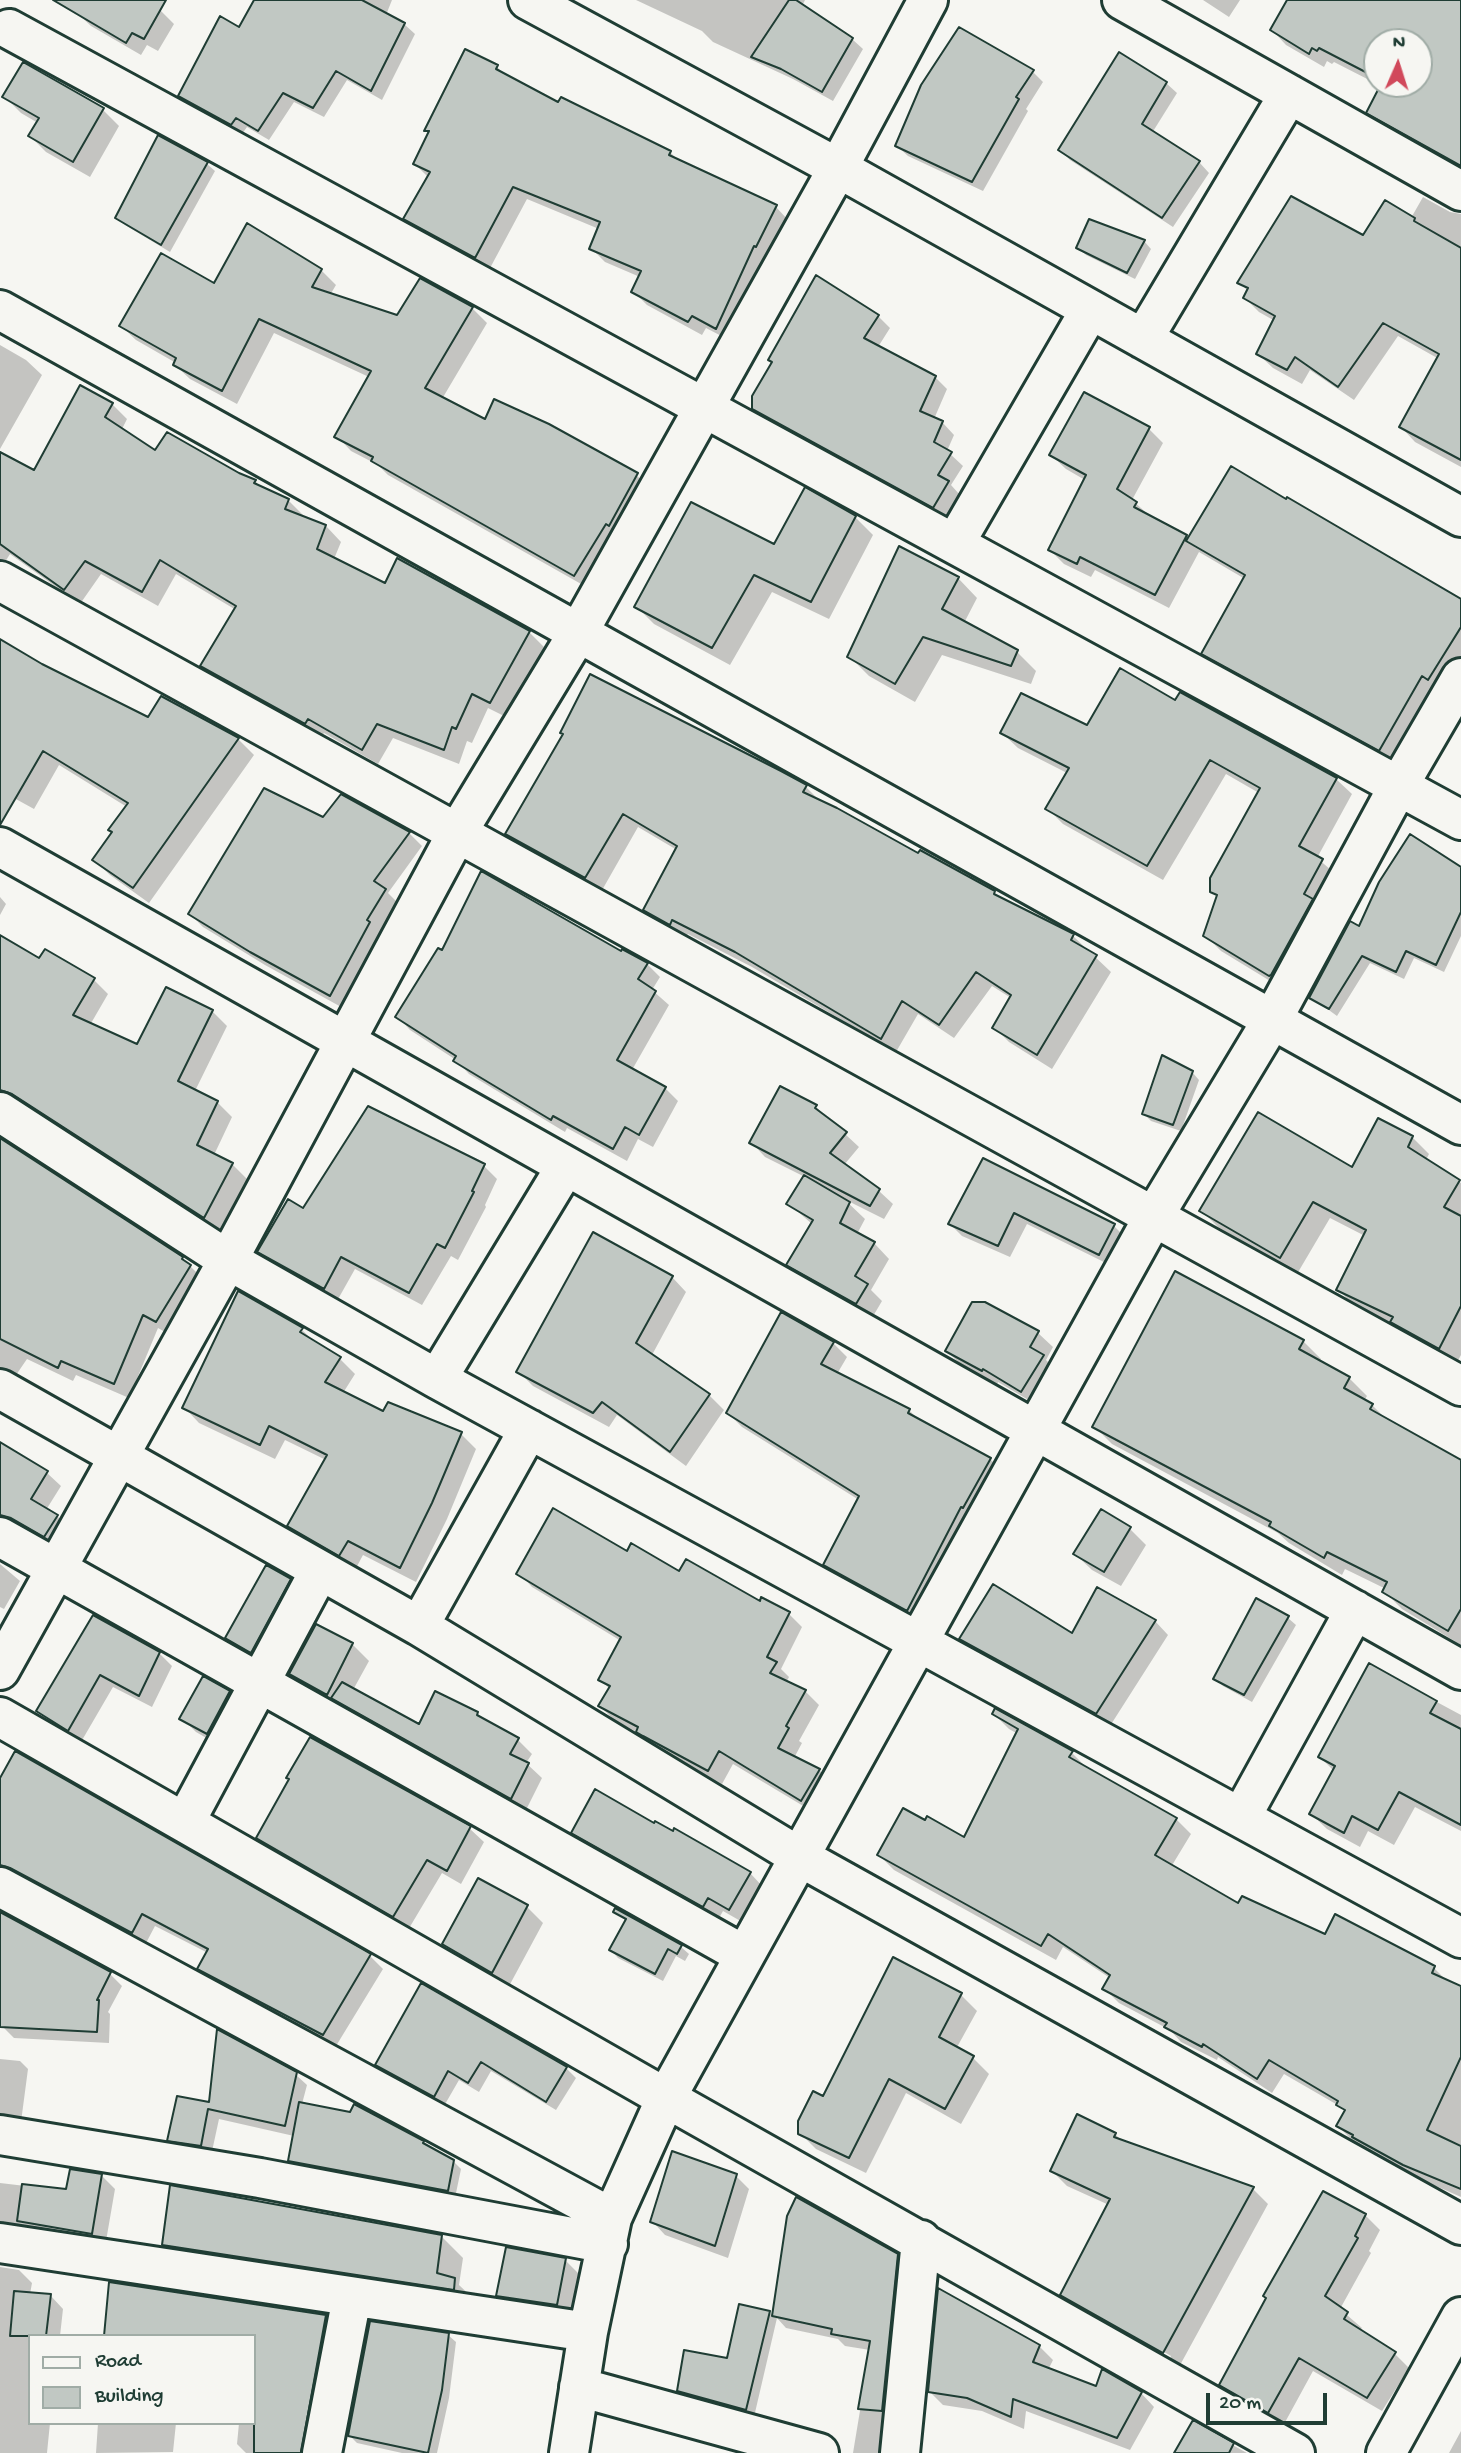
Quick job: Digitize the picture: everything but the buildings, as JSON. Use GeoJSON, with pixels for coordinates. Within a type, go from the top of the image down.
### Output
{"type":"FeatureCollection","features":[{"type":"Feature","properties":{"kind":"street"},"geometry":{"type":"LineString","coordinates":[[528,0],[838,168],[1461,517]]}},
{"type":"Feature","properties":{"kind":"street"},"geometry":{"type":"LineString","coordinates":[[0,1670],[228,1260],[457,833],[578,633],[929,0]]}},
{"type":"Feature","properties":{"kind":"street"},"geometry":{"type":"LineString","coordinates":[[1122,0],[1461,191]]}},
{"type":"Feature","properties":{"kind":"street"},"geometry":{"type":"LineString","coordinates":[[11,24],[704,407],[1461,820]]}},
{"type":"Feature","properties":{"kind":"street"},"geometry":{"type":"LineString","coordinates":[[1143,339],[1289,94]]}},
{"type":"Feature","properties":{"kind":"street"},"geometry":{"type":"LineString","coordinates":[[0,310],[1461,1125]]}},
{"type":"Feature","properties":{"kind":"street"},"geometry":{"type":"LineString","coordinates":[[955,543],[1090,310]]}},
{"type":"Feature","properties":{"kind":"street"},"geometry":{"type":"LineString","coordinates":[[0,581],[1461,1385]]}},
{"type":"Feature","properties":{"kind":"street"},"geometry":{"type":"LineString","coordinates":[[569,2453],[588,2332],[610,2231],[666,2098],[1154,1216],[1272,1020],[1399,785],[1461,678]]}},
{"type":"Feature","properties":{"kind":"street"},"geometry":{"type":"LineString","coordinates":[[0,848],[1461,1670]]}},
{"type":"Feature","properties":{"kind":"street"},"geometry":{"type":"LineString","coordinates":[[0,1112],[228,1260],[437,1379],[1461,1938]]}},
{"type":"Feature","properties":{"kind":"street"},"geometry":{"type":"LineString","coordinates":[[437,1379],[566,1166]]}},
{"type":"Feature","properties":{"kind":"street"},"geometry":{"type":"LineString","coordinates":[[0,1389],[419,1626],[798,1856],[1461,2225]]}},
{"type":"Feature","properties":{"kind":"street"},"geometry":{"type":"LineString","coordinates":[[419,1626],[529,1429]]}},
{"type":"Feature","properties":{"kind":"street"},"geometry":{"type":"LineString","coordinates":[[0,1537],[744,1955]]}},
{"type":"Feature","properties":{"kind":"street"},"geometry":{"type":"LineString","coordinates":[[185,1822],[320,1570]]}},
{"type":"Feature","properties":{"kind":"street"},"geometry":{"type":"LineString","coordinates":[[1241,1817],[1355,1610]]}},
{"type":"Feature","properties":{"kind":"street"},"geometry":{"type":"LineString","coordinates":[[0,1717],[666,2098],[1295,2453]]}},
{"type":"Feature","properties":{"kind":"street"},"geometry":{"type":"LineString","coordinates":[[0,1886],[610,2231]]}},
{"type":"Feature","properties":{"kind":"street"},"geometry":{"type":"LineString","coordinates":[[0,2135],[610,2231]]}},
{"type":"Feature","properties":{"kind":"street"},"geometry":{"type":"LineString","coordinates":[[900,2453],[921,2240]]}},
{"type":"Feature","properties":{"kind":"street"},"geometry":{"type":"LineString","coordinates":[[0,2243],[588,2332]]}},
{"type":"Feature","properties":{"kind":"street"},"geometry":{"type":"LineString","coordinates":[[321,2453],[352,2297]]}},
{"type":"Feature","properties":{"kind":"street"},"geometry":{"type":"LineString","coordinates":[[1386,2453],[1461,2317]]}},
{"type":"Feature","properties":{"kind":"street"},"geometry":{"type":"LineString","coordinates":[[579,2388],[818,2453]]}}]}
